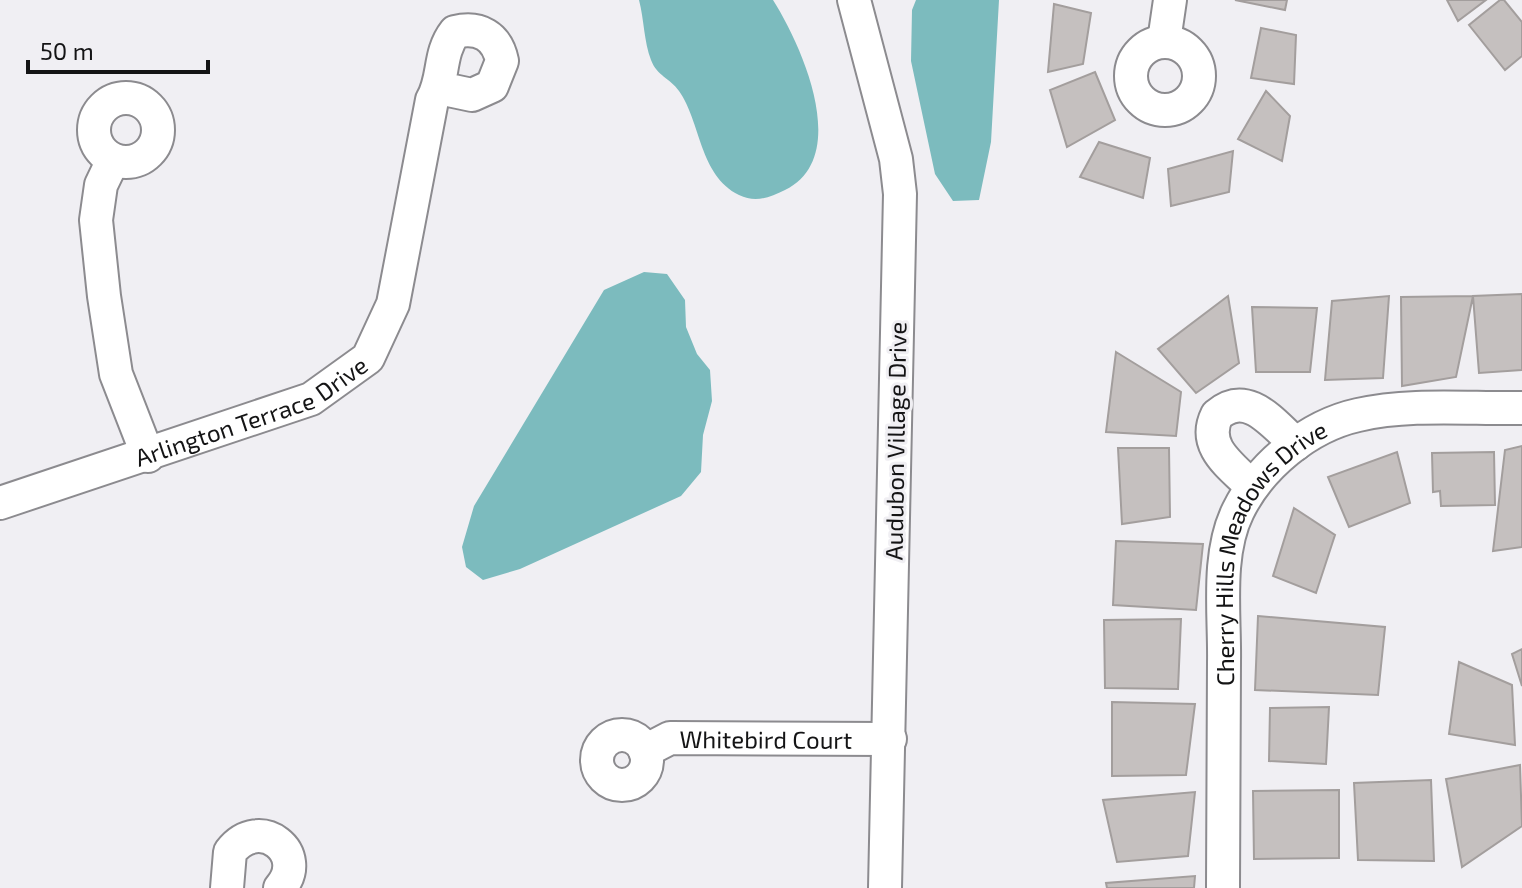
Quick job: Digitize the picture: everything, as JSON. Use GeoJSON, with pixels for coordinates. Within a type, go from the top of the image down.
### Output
{"type":"FeatureCollection","features":[{"type":"Feature","properties":{"kind":"street","name":"Audubon Village Drive"},"geometry":{"type":"LineString","coordinates":[[854,0],[896,159],[900,194],[885,888]]}},
{"type":"Feature","properties":{"kind":"street"},"geometry":{"type":"LineString","coordinates":[[1164,41],[1170,0]]}},
{"type":"Feature","properties":{"kind":"street","name":"Arlington Terrace Drive"},"geometry":{"type":"LineString","coordinates":[[0,503],[311,399],[368,358],[393,304],[432,100],[439,88]]}},
{"type":"Feature","properties":{"kind":"street"},"geometry":{"type":"LineString","coordinates":[[113,160],[101,185],[96,220],[102,284],[116,374],[148,456]]}},
{"type":"Feature","properties":{"kind":"street"},"geometry":{"type":"LineString","coordinates":[[1252,487],[1217,452],[1211,429],[1217,415],[1235,405],[1255,407],[1296,444]]}},
{"type":"Feature","properties":{"kind":"street","name":"Cherry Hills Meadows Drive"},"geometry":{"type":"LineString","coordinates":[[1223,888],[1225,576],[1236,513],[1252,487],[1296,444],[1326,426],[1357,415],[1390,410],[1522,408]]}},
{"type":"Feature","properties":{"kind":"street","name":"Whitebird Court"},"geometry":{"type":"LineString","coordinates":[[645,751],[670,738],[890,739]]}},
{"type":"Feature","properties":{"kind":"street"},"geometry":{"type":"LineString","coordinates":[[227,876],[230,852],[245,838],[256,835],[272,838],[287,854],[289,864],[280,888]]}},
{"type":"Feature","properties":{"kind":"water"},"geometry":{"type":"Polygon","coordinates":[[[639,0],[773,0],[797,44],[815,100],[818,128],[815,153],[805,174],[785,190],[762,198],[751,199],[739,195],[726,186],[708,161],[679,91],[651,60],[639,0]]]}},
{"type":"Feature","properties":{"kind":"water"},"geometry":{"type":"Polygon","coordinates":[[[916,0],[999,0],[991,142],[979,200],[953,201],[935,174],[911,61],[912,10],[916,0]]]}},
{"type":"Feature","properties":{"kind":"water"},"geometry":{"type":"Polygon","coordinates":[[[644,272],[667,274],[685,300],[686,327],[697,354],[710,370],[712,401],[703,435],[701,472],[681,496],[520,569],[483,580],[466,567],[462,547],[474,506],[604,290],[644,272]]]}},
{"type":"Feature","properties":{"kind":"building"},"geometry":{"type":"Polygon","coordinates":[[[1235,0],[1287,0],[1285,10],[1235,0]]]}},
{"type":"Feature","properties":{"kind":"building"},"geometry":{"type":"Polygon","coordinates":[[[1447,0],[1486,0],[1458,21],[1447,0]]]}},
{"type":"Feature","properties":{"kind":"building"},"geometry":{"type":"Polygon","coordinates":[[[1504,0],[1522,22],[1522,56],[1505,70],[1469,25],[1504,0]]]}},
{"type":"Feature","properties":{"kind":"building"},"geometry":{"type":"Polygon","coordinates":[[[1054,4],[1091,13],[1083,64],[1048,72],[1054,4]]]}},
{"type":"Feature","properties":{"kind":"building"},"geometry":{"type":"Polygon","coordinates":[[[1261,28],[1296,35],[1294,84],[1251,78],[1261,28]]]}},
{"type":"Feature","properties":{"kind":"building"},"geometry":{"type":"Polygon","coordinates":[[[1095,72],[1115,120],[1067,147],[1050,90],[1095,72]]]}},
{"type":"Feature","properties":{"kind":"building"},"geometry":{"type":"Polygon","coordinates":[[[1266,91],[1290,116],[1282,161],[1238,139],[1266,91]]]}},
{"type":"Feature","properties":{"kind":"building"},"geometry":{"type":"Polygon","coordinates":[[[1099,142],[1150,158],[1143,198],[1080,177],[1099,142]]]}},
{"type":"Feature","properties":{"kind":"building"},"geometry":{"type":"Polygon","coordinates":[[[1233,151],[1229,192],[1171,206],[1168,169],[1233,151]]]}},
{"type":"Feature","properties":{"kind":"building"},"geometry":{"type":"Polygon","coordinates":[[[1522,294],[1522,370],[1479,373],[1473,296],[1522,294]]]}},
{"type":"Feature","properties":{"kind":"building"},"geometry":{"type":"Polygon","coordinates":[[[1228,296],[1239,363],[1196,393],[1158,349],[1228,296]]]}},
{"type":"Feature","properties":{"kind":"building"},"geometry":{"type":"Polygon","coordinates":[[[1389,296],[1383,378],[1325,380],[1332,301],[1389,296]]]}},
{"type":"Feature","properties":{"kind":"building"},"geometry":{"type":"Polygon","coordinates":[[[1473,296],[1456,377],[1402,386],[1401,297],[1473,296]]]}},
{"type":"Feature","properties":{"kind":"building"},"geometry":{"type":"Polygon","coordinates":[[[1252,307],[1317,308],[1310,372],[1256,372],[1252,307]]]}},
{"type":"Feature","properties":{"kind":"building"},"geometry":{"type":"Polygon","coordinates":[[[1116,352],[1181,392],[1176,436],[1106,432],[1116,352]]]}},
{"type":"Feature","properties":{"kind":"building"},"geometry":{"type":"Polygon","coordinates":[[[1522,446],[1522,547],[1493,551],[1505,450],[1522,446]]]}},
{"type":"Feature","properties":{"kind":"building"},"geometry":{"type":"Polygon","coordinates":[[[1118,448],[1169,448],[1170,517],[1122,524],[1118,448]]]}},
{"type":"Feature","properties":{"kind":"building"},"geometry":{"type":"Polygon","coordinates":[[[1397,452],[1410,503],[1349,527],[1328,477],[1397,452]]]}},
{"type":"Feature","properties":{"kind":"building"},"geometry":{"type":"Polygon","coordinates":[[[1494,452],[1495,505],[1441,506],[1440,491],[1433,492],[1432,453],[1494,452]]]}},
{"type":"Feature","properties":{"kind":"building"},"geometry":{"type":"Polygon","coordinates":[[[1294,508],[1335,535],[1316,593],[1273,576],[1294,508]]]}},
{"type":"Feature","properties":{"kind":"building"},"geometry":{"type":"Polygon","coordinates":[[[1116,541],[1203,544],[1196,610],[1113,605],[1116,541]]]}},
{"type":"Feature","properties":{"kind":"building"},"geometry":{"type":"Polygon","coordinates":[[[1258,616],[1385,627],[1378,695],[1255,690],[1258,616]]]}},
{"type":"Feature","properties":{"kind":"building"},"geometry":{"type":"Polygon","coordinates":[[[1181,619],[1178,689],[1105,688],[1104,620],[1181,619]]]}},
{"type":"Feature","properties":{"kind":"building"},"geometry":{"type":"Polygon","coordinates":[[[1522,649],[1522,686],[1512,654],[1522,649]]]}},
{"type":"Feature","properties":{"kind":"building"},"geometry":{"type":"Polygon","coordinates":[[[1459,662],[1512,685],[1515,745],[1449,734],[1459,662]]]}},
{"type":"Feature","properties":{"kind":"building"},"geometry":{"type":"Polygon","coordinates":[[[1112,702],[1195,704],[1186,775],[1112,776],[1112,702]]]}},
{"type":"Feature","properties":{"kind":"building"},"geometry":{"type":"Polygon","coordinates":[[[1329,707],[1326,764],[1269,761],[1270,708],[1329,707]]]}},
{"type":"Feature","properties":{"kind":"building"},"geometry":{"type":"Polygon","coordinates":[[[1520,765],[1522,826],[1462,867],[1446,779],[1520,765]]]}},
{"type":"Feature","properties":{"kind":"building"},"geometry":{"type":"Polygon","coordinates":[[[1431,780],[1434,861],[1358,860],[1354,783],[1431,780]]]}},
{"type":"Feature","properties":{"kind":"building"},"geometry":{"type":"Polygon","coordinates":[[[1339,790],[1339,858],[1254,859],[1253,791],[1339,790]]]}},
{"type":"Feature","properties":{"kind":"building"},"geometry":{"type":"Polygon","coordinates":[[[1195,792],[1188,856],[1117,862],[1103,800],[1195,792]]]}},
{"type":"Feature","properties":{"kind":"building"},"geometry":{"type":"Polygon","coordinates":[[[1195,876],[1194,888],[1107,888],[1106,883],[1195,876]]]}}]}
